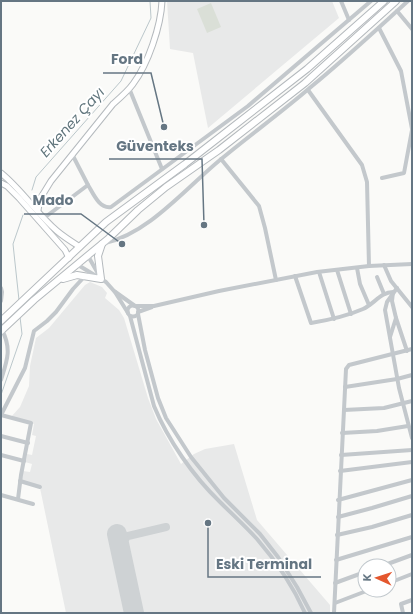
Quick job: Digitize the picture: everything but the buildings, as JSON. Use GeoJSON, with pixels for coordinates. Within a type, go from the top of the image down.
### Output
{"type":"FeatureCollection","features":[{"type":"Feature","properties":{"kind":"highway"},"geometry":{"type":"LineString","coordinates":[[1,321],[123,209],[191,159],[307,69],[384,1]]}},
{"type":"Feature","properties":{"kind":"highway"},"geometry":{"type":"LineString","coordinates":[[3,332],[8,325],[34,300],[80,263],[166,186],[219,150],[305,83],[396,1]]}},
{"type":"Feature","properties":{"kind":"highway"},"geometry":{"type":"LineString","coordinates":[[59,280],[77,275],[101,279],[98,256],[103,243]]}},
{"type":"Feature","properties":{"kind":"highway"},"geometry":{"type":"LineString","coordinates":[[80,247],[88,256]]}},
{"type":"Feature","properties":{"kind":"highway"},"geometry":{"type":"LineString","coordinates":[[69,258],[80,263]]}},
{"type":"Feature","properties":{"kind":"main road"},"geometry":{"type":"LineString","coordinates":[[38,210],[40,198],[50,181],[113,104],[125,94],[133,84],[151,48],[158,27],[162,1]]}},
{"type":"Feature","properties":{"kind":"main road"},"geometry":{"type":"LineString","coordinates":[[1,173],[12,182],[60,234],[80,247]]}},
{"type":"Feature","properties":{"kind":"main road"},"geometry":{"type":"LineString","coordinates":[[1,183],[7,186],[19,198],[65,250],[69,258]]}},
{"type":"Feature","properties":{"kind":"street"},"geometry":{"type":"LineString","coordinates":[[341,1],[349,20]]}},
{"type":"Feature","properties":{"kind":"street"},"geometry":{"type":"LineString","coordinates":[[72,154],[101,206],[108,208],[248,106],[371,1]]}},
{"type":"Feature","properties":{"kind":"street"},"geometry":{"type":"LineString","coordinates":[[103,243],[114,241],[144,226],[221,159],[308,90],[408,1]]}},
{"type":"Feature","properties":{"kind":"street"},"geometry":{"type":"LineString","coordinates":[[397,11],[412,29]]}},
{"type":"Feature","properties":{"kind":"street"},"geometry":{"type":"LineString","coordinates":[[379,28],[401,71],[412,129],[404,173],[382,178]]}},
{"type":"Feature","properties":{"kind":"street"},"geometry":{"type":"LineString","coordinates":[[129,88],[162,169]]}},
{"type":"Feature","properties":{"kind":"street"},"geometry":{"type":"LineString","coordinates":[[308,90],[362,165],[367,182],[369,266]]}},
{"type":"Feature","properties":{"kind":"street"},"geometry":{"type":"LineString","coordinates":[[221,159],[259,206],[266,228],[276,280]]}},
{"type":"Feature","properties":{"kind":"street"},"geometry":{"type":"LineString","coordinates":[[44,218],[88,185]]}},
{"type":"Feature","properties":{"kind":"street"},"geometry":{"type":"LineString","coordinates":[[88,256],[101,279]]}},
{"type":"Feature","properties":{"kind":"street"},"geometry":{"type":"LineString","coordinates":[[80,263],[106,282],[114,291],[136,306],[158,398],[166,418],[186,451],[226,500],[260,534],[278,557],[311,613]]}},
{"type":"Feature","properties":{"kind":"street"},"geometry":{"type":"LineString","coordinates":[[114,291],[129,314],[135,316],[138,313],[154,306],[295,276],[369,266],[412,264]]}},
{"type":"Feature","properties":{"kind":"street"},"geometry":{"type":"LineString","coordinates":[[384,265],[395,290],[412,307]]}},
{"type":"Feature","properties":{"kind":"street"},"geometry":{"type":"LineString","coordinates":[[357,268],[360,284],[369,305]]}},
{"type":"Feature","properties":{"kind":"street"},"geometry":{"type":"LineString","coordinates":[[337,270],[352,314]]}},
{"type":"Feature","properties":{"kind":"street"},"geometry":{"type":"LineString","coordinates":[[319,272],[334,319]]}},
{"type":"Feature","properties":{"kind":"street"},"geometry":{"type":"LineString","coordinates":[[18,499],[31,424],[1,415],[25,368],[34,331],[56,312],[73,289],[86,276]]}},
{"type":"Feature","properties":{"kind":"street"},"geometry":{"type":"LineString","coordinates":[[295,276],[312,322],[334,319],[352,314],[366,307],[384,294],[395,290]]}},
{"type":"Feature","properties":{"kind":"street"},"geometry":{"type":"LineString","coordinates":[[377,277],[384,294]]}},
{"type":"Feature","properties":{"kind":"street"},"geometry":{"type":"LineString","coordinates":[[1,288],[1,301]]}},
{"type":"Feature","properties":{"kind":"street"},"geometry":{"type":"LineString","coordinates":[[395,290],[392,301],[407,351]]}},
{"type":"Feature","properties":{"kind":"street"},"geometry":{"type":"LineString","coordinates":[[395,290],[385,307],[392,355],[402,404],[412,438]]}},
{"type":"Feature","properties":{"kind":"street"},"geometry":{"type":"LineString","coordinates":[[154,306],[130,306],[127,309],[159,419],[185,461],[222,504],[256,538],[275,560],[300,601],[305,613]]}},
{"type":"Feature","properties":{"kind":"street"},"geometry":{"type":"LineString","coordinates":[[390,337],[396,318]]}},
{"type":"Feature","properties":{"kind":"street"},"geometry":{"type":"LineString","coordinates":[[1,340],[3,332]]}},
{"type":"Feature","properties":{"kind":"street"},"geometry":{"type":"LineString","coordinates":[[1,380],[8,355],[7,340],[3,332]]}},
{"type":"Feature","properties":{"kind":"street"},"geometry":{"type":"LineString","coordinates":[[334,613],[338,500],[346,369],[349,365],[412,349]]}},
{"type":"Feature","properties":{"kind":"street"},"geometry":{"type":"LineString","coordinates":[[345,387],[397,379],[412,375]]}},
{"type":"Feature","properties":{"kind":"street"},"geometry":{"type":"LineString","coordinates":[[344,410],[384,408],[412,401]]}},
{"type":"Feature","properties":{"kind":"street"},"geometry":{"type":"LineString","coordinates":[[342,433],[410,427]]}},
{"type":"Feature","properties":{"kind":"street"},"geometry":{"type":"LineString","coordinates":[[1,436],[28,443]]}},
{"type":"Feature","properties":{"kind":"street"},"geometry":{"type":"LineString","coordinates":[[341,455],[412,450]]}},
{"type":"Feature","properties":{"kind":"street"},"geometry":{"type":"LineString","coordinates":[[1,455],[24,461]]}},
{"type":"Feature","properties":{"kind":"street"},"geometry":{"type":"LineString","coordinates":[[340,471],[412,462]]}},
{"type":"Feature","properties":{"kind":"street"},"geometry":{"type":"LineString","coordinates":[[338,500],[412,480]]}},
{"type":"Feature","properties":{"kind":"street"},"geometry":{"type":"LineString","coordinates":[[20,481],[40,487]]}},
{"type":"Feature","properties":{"kind":"street"},"geometry":{"type":"LineString","coordinates":[[1,495],[33,504]]}},
{"type":"Feature","properties":{"kind":"street"},"geometry":{"type":"LineString","coordinates":[[338,517],[412,496]]}},
{"type":"Feature","properties":{"kind":"street"},"geometry":{"type":"LineString","coordinates":[[222,504],[226,500]]}},
{"type":"Feature","properties":{"kind":"street"},"geometry":{"type":"LineString","coordinates":[[337,535],[372,527],[412,515]]}},
{"type":"Feature","properties":{"kind":"street"},"geometry":{"type":"LineString","coordinates":[[336,560],[412,537]]}},
{"type":"Feature","properties":{"kind":"street"},"geometry":{"type":"LineString","coordinates":[[397,561],[412,556]]}},
{"type":"Feature","properties":{"kind":"street"},"geometry":{"type":"LineString","coordinates":[[397,580],[412,574]]}},
{"type":"Feature","properties":{"kind":"street"},"geometry":{"type":"LineString","coordinates":[[335,583],[357,575]]}},
{"type":"Feature","properties":{"kind":"street"},"geometry":{"type":"LineString","coordinates":[[335,603],[357,595]]}},
{"type":"Feature","properties":{"kind":"street"},"geometry":{"type":"LineString","coordinates":[[403,613],[401,604],[412,600]]}},
{"type":"Feature","properties":{"kind":"shaded area"},"geometry":{"type":"Polygon","coordinates":[[[167,1],[332,1],[339,18],[208,128],[193,53],[170,49],[167,1]]]}},
{"type":"Feature","properties":{"kind":"shaded area"},"geometry":{"type":"Polygon","coordinates":[[[211,3],[221,27],[207,33],[197,9],[211,3]]]}},
{"type":"Feature","properties":{"kind":"shaded area"},"geometry":{"type":"Polygon","coordinates":[[[90,282],[102,287],[107,293],[105,298],[119,310],[124,318],[148,398],[156,419],[181,464],[194,454],[205,449],[234,444],[257,520],[330,605],[330,613],[66,613],[40,488],[42,486],[22,481],[23,471],[30,472],[32,464],[25,462],[27,454],[32,455],[36,436],[32,435],[34,424],[11,417],[20,407],[29,386],[30,366],[36,338],[49,328],[85,285],[90,282]]]}},
{"type":"Feature","properties":{"kind":"waterway","name":"Erkenez Çayı"},"geometry":{"type":"LineString","coordinates":[[32,190],[36,177],[121,81],[151,18],[150,1]]}},
{"type":"Feature","properties":{"kind":"waterway","name":"Erkenez Çayı"},"geometry":{"type":"LineString","coordinates":[[19,300],[13,244],[23,215]]}},
{"type":"Feature","properties":{"kind":"waterway","name":"Erkenez Çayı"},"geometry":{"type":"LineString","coordinates":[[1,395],[22,334],[20,317]]}},
{"type":"Feature","properties":{"kind":"taxiway"},"geometry":{"type":"LineString","coordinates":[[120,544],[128,536],[166,527]]}},
{"type":"Feature","properties":{"kind":"runway"},"geometry":{"type":"LineString","coordinates":[[117,534],[134,613]]}},
{"type":"Feature","properties":{"kind":"place","name":"Ford"},"geometry":{"type":"Point","coordinates":[164,127]}},
{"type":"Feature","properties":{"kind":"place","name":"Güventeks"},"geometry":{"type":"Point","coordinates":[204,225]}},
{"type":"Feature","properties":{"kind":"place","name":"Mado"},"geometry":{"type":"Point","coordinates":[122,244]}},
{"type":"Feature","properties":{"kind":"place","name":"Eski Terminal"},"geometry":{"type":"Point","coordinates":[208,523]}}]}
